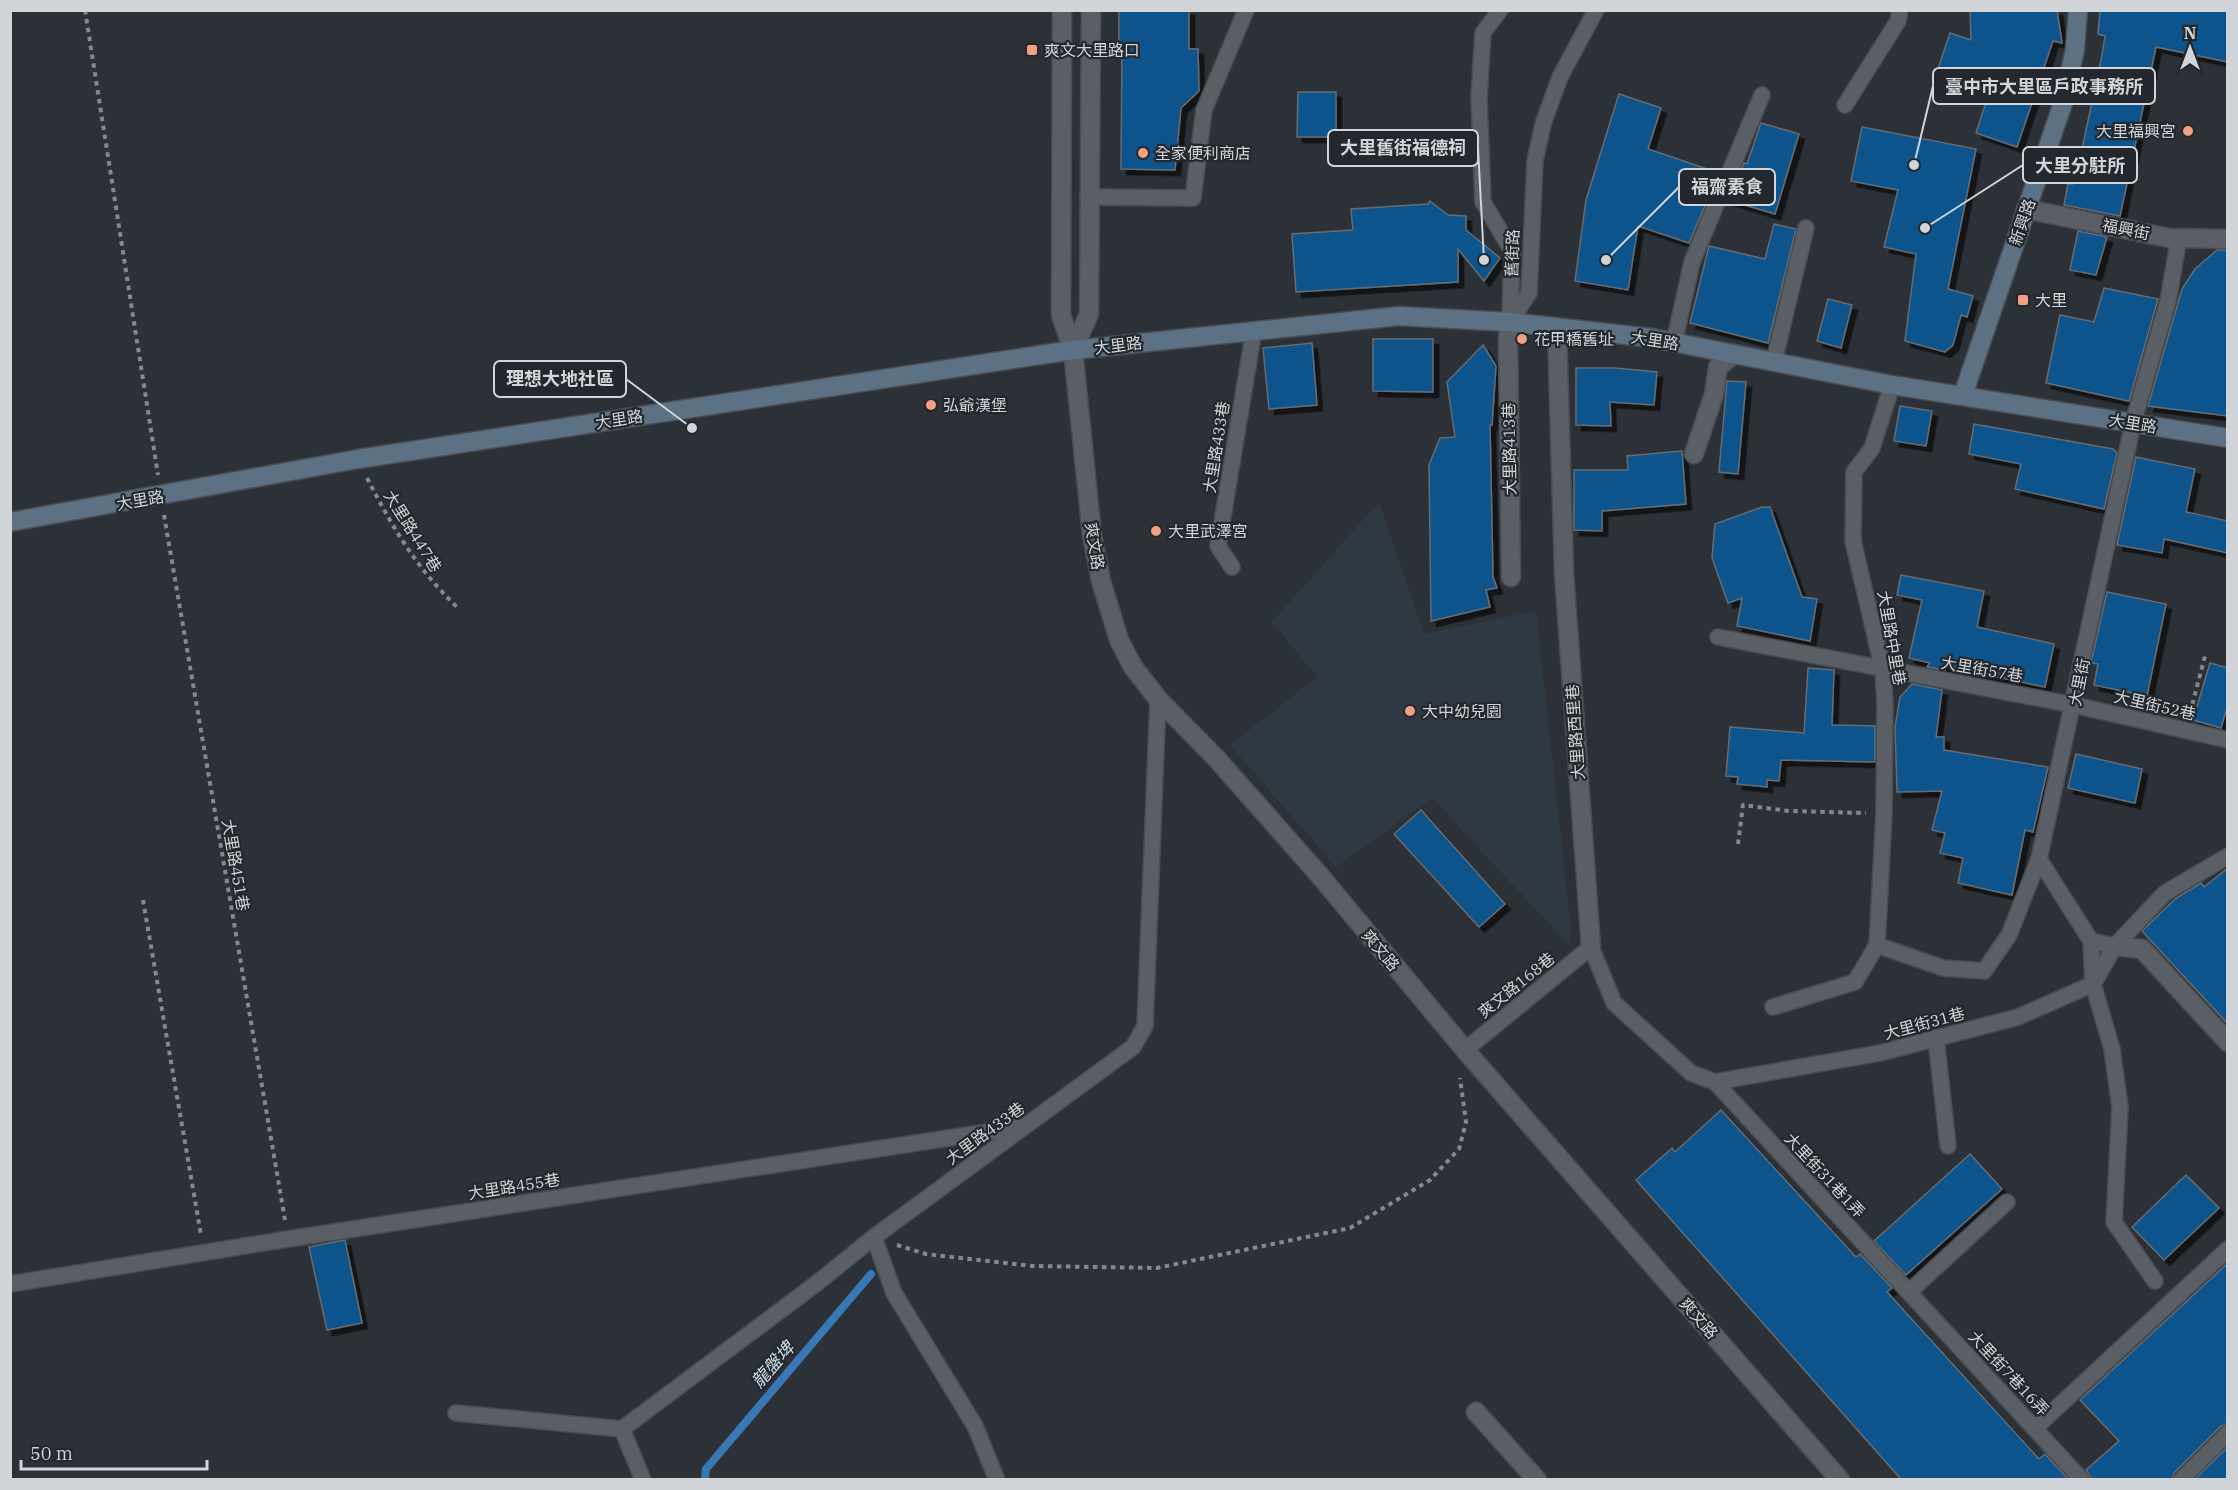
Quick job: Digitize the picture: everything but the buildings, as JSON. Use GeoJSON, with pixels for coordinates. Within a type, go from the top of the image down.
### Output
{"type":"FeatureCollection","features":[{"type":"Feature","properties":{"kind":"street","name":"爽文路"},"geometry":{"type":"LineString","coordinates":[[1062,10],[1061,315],[1073,350],[1092,534],[1101,581],[1119,640],[1133,667],[1158,699],[1216,758],[1321,877],[1465,1050],[1840,1479]]}},
{"type":"Feature","properties":{"kind":"street","name":"爽文路"},"geometry":{"type":"LineString","coordinates":[[1073,350],[1089,314],[1091,10]]}},
{"type":"Feature","properties":{"kind":"street","name":"新興路"},"geometry":{"type":"LineString","coordinates":[[1963,395],[2069,82],[2078,10]]}},
{"type":"Feature","properties":{"kind":"street","name":"福興街"},"geometry":{"type":"LineString","coordinates":[[2026,209],[2180,238],[2228,239]]}},
{"type":"Feature","properties":{"kind":"street","name":"大里路"},"geometry":{"type":"LineString","coordinates":[[10,522],[357,459],[1073,350],[1399,316],[1510,322],[1674,343],[1892,385],[2228,438]]}},
{"type":"Feature","properties":{"kind":"street","name":"大里路413巷"},"geometry":{"type":"LineString","coordinates":[[1510,322],[1508,338],[1511,577]]}},
{"type":"Feature","properties":{"kind":"street","name":"大里路西里巷"},"geometry":{"type":"LineString","coordinates":[[1557,328],[1564,573],[1591,947]]}},
{"type":"Feature","properties":{"kind":"street"},"geometry":{"type":"LineString","coordinates":[[1694,454],[1714,394],[1718,367],[1734,354]]}},
{"type":"Feature","properties":{"kind":"street"},"geometry":{"type":"LineString","coordinates":[[2115,946],[2142,949],[2228,1041]]}},
{"type":"Feature","properties":{"kind":"street"},"geometry":{"type":"LineString","coordinates":[[1476,1412],[1537,1479]]}},
{"type":"Feature","properties":{"kind":"lane"},"geometry":{"type":"LineString","coordinates":[[1088,197],[1193,198],[1204,110],[1246,10]]}},
{"type":"Feature","properties":{"kind":"lane","name":"舊街路"},"geometry":{"type":"LineString","coordinates":[[1500,10],[1483,33],[1479,97],[1483,202],[1512,251],[1510,322]]}},
{"type":"Feature","properties":{"kind":"lane","name":"舊街路"},"geometry":{"type":"LineString","coordinates":[[1510,322],[1529,293],[1535,161],[1543,124],[1560,77],[1596,10]]}},
{"type":"Feature","properties":{"kind":"lane"},"geometry":{"type":"LineString","coordinates":[[1845,105],[1898,21],[1900,10]]}},
{"type":"Feature","properties":{"kind":"lane"},"geometry":{"type":"LineString","coordinates":[[1674,343],[1692,262],[1761,95]]}},
{"type":"Feature","properties":{"kind":"lane"},"geometry":{"type":"LineString","coordinates":[[1774,361],[1806,228]]}},
{"type":"Feature","properties":{"kind":"lane","name":"大里街"},"geometry":{"type":"LineString","coordinates":[[1877,945],[1943,968],[1984,971],[2009,935],[2039,859],[2133,423],[2168,301],[2180,238]]}},
{"type":"Feature","properties":{"kind":"lane","name":"大里路433巷"},"geometry":{"type":"LineString","coordinates":[[1232,567],[1218,546],[1254,330]]}},
{"type":"Feature","properties":{"kind":"lane","name":"大里路中里巷"},"geometry":{"type":"LineString","coordinates":[[1773,1007],[1855,982],[1877,945],[1884,813],[1883,670],[1853,541],[1854,472],[1872,448],[1892,385]]}},
{"type":"Feature","properties":{"kind":"lane","name":"大里街57巷"},"geometry":{"type":"LineString","coordinates":[[1718,637],[2074,705]]}},
{"type":"Feature","properties":{"kind":"lane","name":"大里路433巷"},"geometry":{"type":"LineString","coordinates":[[622,1429],[817,1283],[874,1237],[1133,1047],[1145,1026],[1158,699]]}},
{"type":"Feature","properties":{"kind":"lane","name":"大里街52巷"},"geometry":{"type":"LineString","coordinates":[[2074,705],[2228,740]]}},
{"type":"Feature","properties":{"kind":"lane"},"geometry":{"type":"LineString","coordinates":[[2093,984],[2115,946],[2166,893],[2228,856]]}},
{"type":"Feature","properties":{"kind":"lane"},"geometry":{"type":"LineString","coordinates":[[2039,859],[2091,941],[2093,984],[2112,1049],[2120,1107],[2114,1222],[2155,1281]]}},
{"type":"Feature","properties":{"kind":"lane"},"geometry":{"type":"LineString","coordinates":[[2091,941],[2115,946]]}},
{"type":"Feature","properties":{"kind":"lane","name":"爽文路168巷"},"geometry":{"type":"LineString","coordinates":[[1465,1050],[1591,947]]}},
{"type":"Feature","properties":{"kind":"lane","name":"大里路西里巷"},"geometry":{"type":"LineString","coordinates":[[1591,947],[1614,1003],[1691,1073],[1715,1082]]}},
{"type":"Feature","properties":{"kind":"lane","name":"大里街31巷"},"geometry":{"type":"LineString","coordinates":[[1715,1082],[1880,1053],[2018,1017],[2093,984]]}},
{"type":"Feature","properties":{"kind":"lane"},"geometry":{"type":"LineString","coordinates":[[1936,1038],[1948,1146]]}},
{"type":"Feature","properties":{"kind":"lane","name":"大里街31巷1弄"},"geometry":{"type":"LineString","coordinates":[[1715,1082],[1909,1292]]}},
{"type":"Feature","properties":{"kind":"lane","name":"大里路455巷"},"geometry":{"type":"LineString","coordinates":[[10,1284],[288,1239],[1024,1127]]}},
{"type":"Feature","properties":{"kind":"lane"},"geometry":{"type":"LineString","coordinates":[[1909,1292],[2007,1202]]}},
{"type":"Feature","properties":{"kind":"lane"},"geometry":{"type":"LineString","coordinates":[[874,1237],[894,1293],[975,1426],[997,1479]]}},
{"type":"Feature","properties":{"kind":"lane"},"geometry":{"type":"LineString","coordinates":[[2035,1428],[2228,1249]]}},
{"type":"Feature","properties":{"kind":"lane","name":"大里街7巷16弄"},"geometry":{"type":"LineString","coordinates":[[1909,1292],[2082,1479]]}},
{"type":"Feature","properties":{"kind":"lane"},"geometry":{"type":"LineString","coordinates":[[456,1413],[622,1429],[644,1479]]}},
{"type":"Feature","properties":{"kind":"lane"},"geometry":{"type":"LineString","coordinates":[[2181,1479],[2228,1433]]}},
{"type":"Feature","properties":{"kind":"path","name":"大里路451巷"},"geometry":{"type":"LineString","coordinates":[[85,10],[161,496],[288,1239]]}},
{"type":"Feature","properties":{"kind":"path","name":"大里路447巷"},"geometry":{"type":"LineString","coordinates":[[357,459],[392,526],[430,581],[459,609]]}},
{"type":"Feature","properties":{"kind":"path"},"geometry":{"type":"LineString","coordinates":[[2186,731],[2205,656]]}},
{"type":"Feature","properties":{"kind":"path"},"geometry":{"type":"LineString","coordinates":[[1738,844],[1743,805],[1789,811],[1884,813]]}},
{"type":"Feature","properties":{"kind":"path"},"geometry":{"type":"LineString","coordinates":[[143,900],[204,1253]]}},
{"type":"Feature","properties":{"kind":"path"},"geometry":{"type":"LineString","coordinates":[[874,1237],[938,1255],[1032,1266],[1157,1268],[1350,1228],[1430,1180],[1459,1149],[1466,1122],[1464,1098],[1457,1069],[1465,1050]]}},
{"type":"Feature","properties":{"kind":"shaded area","name":"大中幼兒園"},"geometry":{"type":"Polygon","coordinates":[[[1379,502],[1424,634],[1536,611],[1571,930],[1568,944],[1432,798],[1336,867],[1230,745],[1317,677],[1272,622],[1379,502]]]}},
{"type":"Feature","properties":{"kind":"waterway","name":"龍盤埤"},"geometry":{"type":"LineString","coordinates":[[705,1480],[706,1469],[871,1274]]}},
{"type":"Feature","properties":{"kind":"place","name":"爽文大里路口"},"geometry":{"type":"Point","coordinates":[1032,50]}},
{"type":"Feature","properties":{"kind":"place","name":"大里福興宮"},"geometry":{"type":"Point","coordinates":[2188,131]}},
{"type":"Feature","properties":{"kind":"place","name":"全家便利商店"},"geometry":{"type":"Point","coordinates":[1143,153]}},
{"type":"Feature","properties":{"kind":"place","name":"臺中市大里區戶政事務所"},"geometry":{"type":"Point","coordinates":[1914,165]}},
{"type":"Feature","properties":{"kind":"place","name":"大里分駐所"},"geometry":{"type":"Point","coordinates":[1925,228]}},
{"type":"Feature","properties":{"kind":"place","name":"大里舊街福德祠"},"geometry":{"type":"Point","coordinates":[1484,260]}},
{"type":"Feature","properties":{"kind":"place","name":"福齋素食"},"geometry":{"type":"Point","coordinates":[1606,260]}},
{"type":"Feature","properties":{"kind":"place","name":"大里"},"geometry":{"type":"Point","coordinates":[2023,300]}},
{"type":"Feature","properties":{"kind":"place","name":"花甲橋舊址"},"geometry":{"type":"Point","coordinates":[1522,339]}},
{"type":"Feature","properties":{"kind":"place","name":"弘爺漢堡"},"geometry":{"type":"Point","coordinates":[931,405]}},
{"type":"Feature","properties":{"kind":"place","name":"理想大地社區"},"geometry":{"type":"Point","coordinates":[692,428]}},
{"type":"Feature","properties":{"kind":"place","name":"大里武澤宮"},"geometry":{"type":"Point","coordinates":[1156,531]}},
{"type":"Feature","properties":{"kind":"place","name":"大中幼兒園"},"geometry":{"type":"Point","coordinates":[1410,711]}}]}
